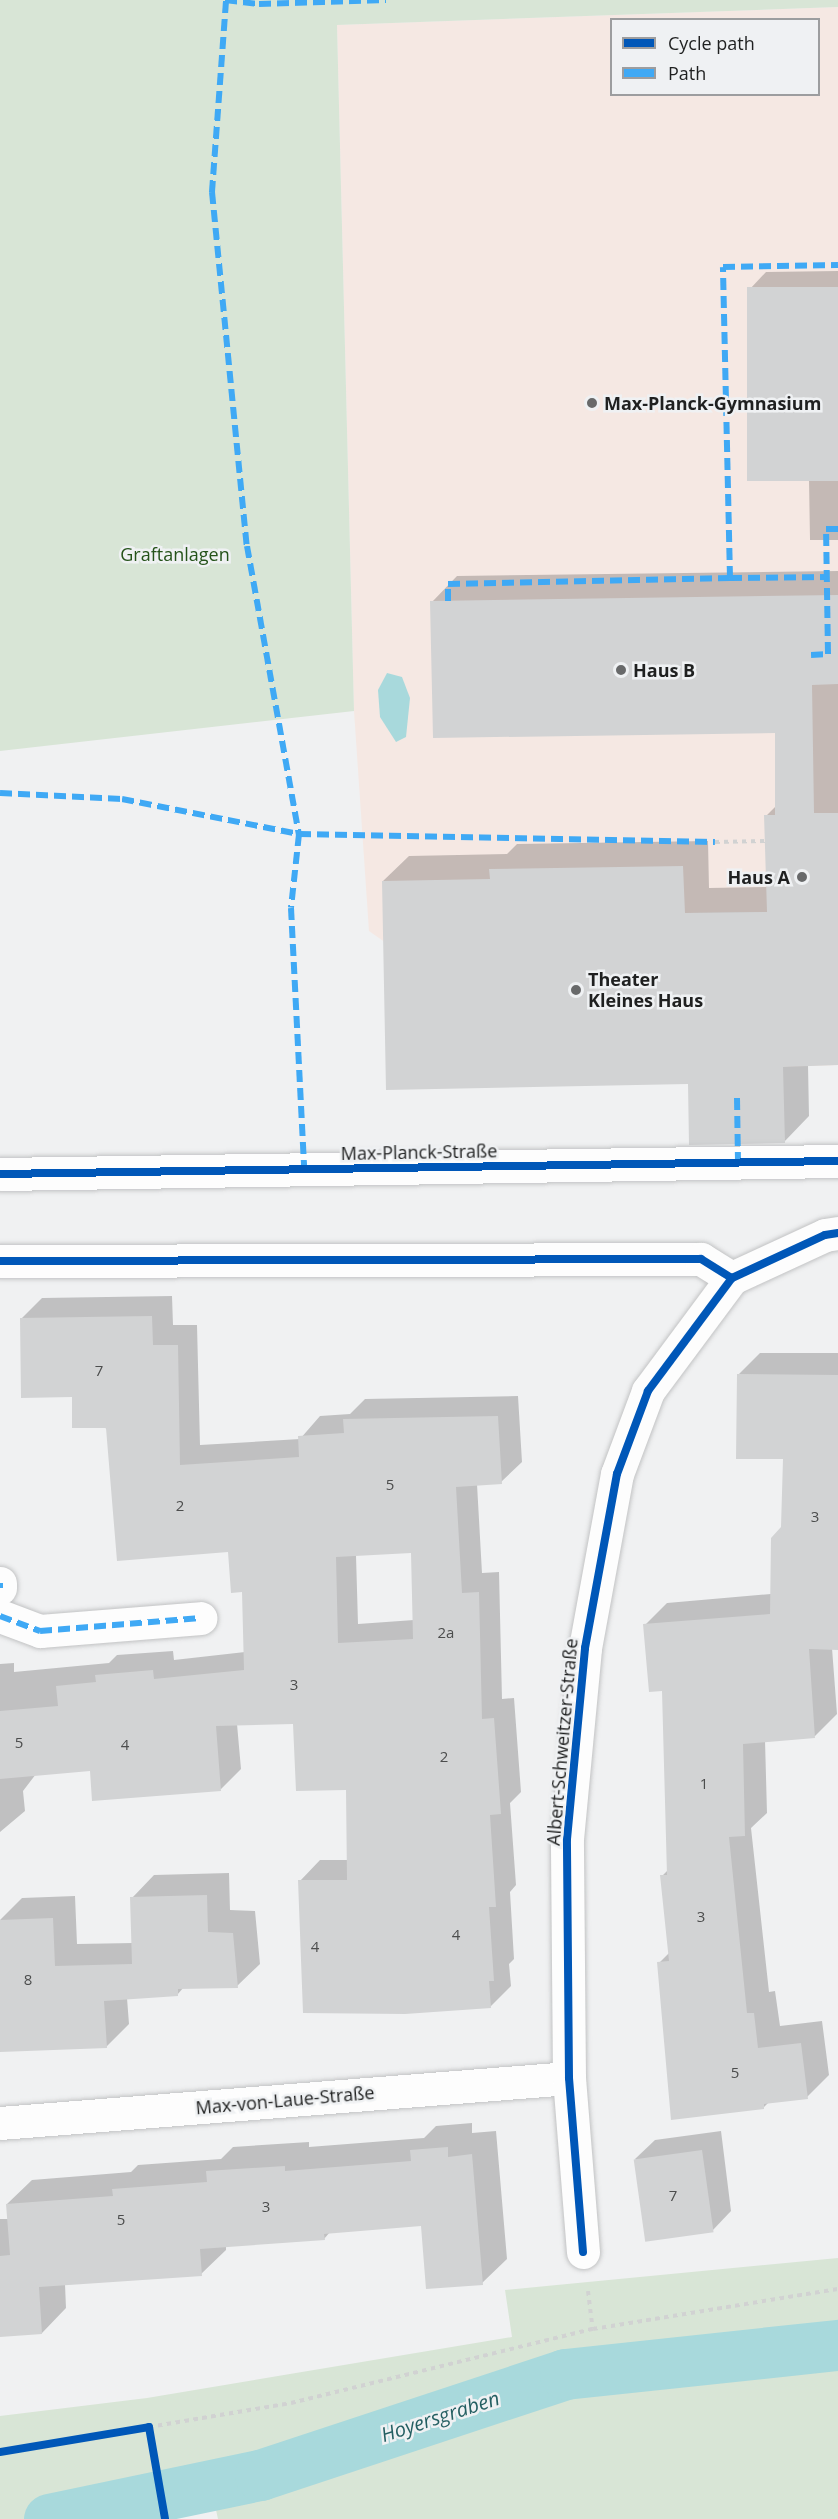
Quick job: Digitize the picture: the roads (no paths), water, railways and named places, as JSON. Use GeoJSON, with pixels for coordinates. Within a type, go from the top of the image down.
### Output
{"type":"FeatureCollection","features":[{"type":"Feature","properties":{"kind":"street","name":"Max-Planck-Straße"},"geometry":{"type":"LineString","coordinates":[[0,1174],[838,1161]]}},
{"type":"Feature","properties":{"kind":"street","name":"Albert-Schweitzer-Straße"},"geometry":{"type":"LineString","coordinates":[[583,2252],[569,2078],[567,1839],[585,1648],[617,1474],[648,1391],[732,1278],[825,1234],[838,1233]]}},
{"type":"Feature","properties":{"kind":"street"},"geometry":{"type":"LineString","coordinates":[[0,1261],[700,1259],[732,1278]]}},
{"type":"Feature","properties":{"kind":"street"},"geometry":{"type":"LineString","coordinates":[[0,1583],[0,1588]]}},
{"type":"Feature","properties":{"kind":"street"},"geometry":{"type":"LineString","coordinates":[[0,1616],[40,1631],[200,1618]]}},
{"type":"Feature","properties":{"kind":"street","name":"Max-von-Laue-Straße"},"geometry":{"type":"LineString","coordinates":[[0,2122],[569,2078]]}},
{"type":"Feature","properties":{"kind":"water"},"geometry":{"type":"Polygon","coordinates":[[[387,673],[402,677],[410,698],[406,737],[396,742],[380,717],[378,690],[387,673]]]}},
{"type":"Feature","properties":{"kind":"waterway","name":"Hoyersgraben"},"geometry":{"type":"LineString","coordinates":[[49,2519],[260,2475],[565,2374],[838,2345]]}},
{"type":"Feature","properties":{"kind":"place","name":"Max-Planck-Gymnasium"},"geometry":{"type":"Point","coordinates":[592,403]}},
{"type":"Feature","properties":{"kind":"place","name":"Haus B"},"geometry":{"type":"Point","coordinates":[621,670]}},
{"type":"Feature","properties":{"kind":"place","name":"Haus A"},"geometry":{"type":"Point","coordinates":[802,877]}},
{"type":"Feature","properties":{"kind":"place","name":"Theater Kleines Haus"},"geometry":{"type":"Point","coordinates":[576,990]}},
{"type":"Feature","properties":{"kind":"park label","name":"Graftanlagen"},"geometry":{"type":"Point","coordinates":[175,554]}}]}
